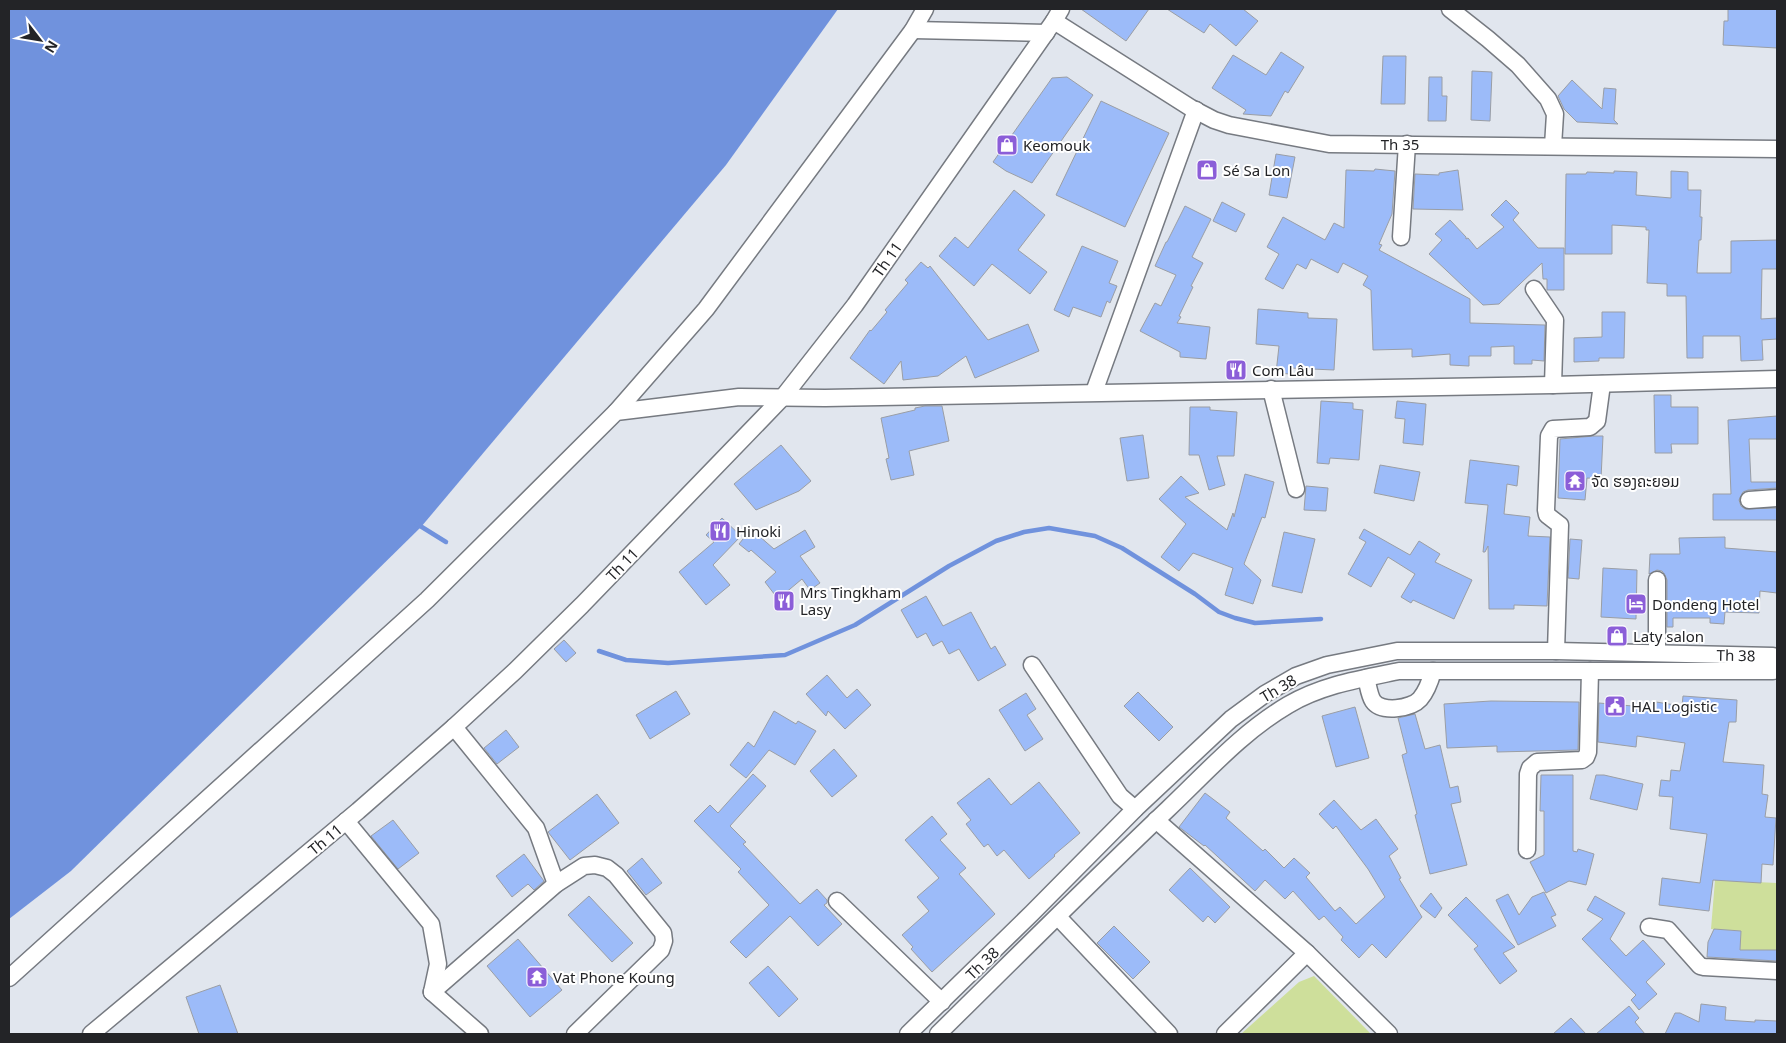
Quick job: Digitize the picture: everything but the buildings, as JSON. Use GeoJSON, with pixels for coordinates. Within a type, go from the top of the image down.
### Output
{"type":"FeatureCollection","features":[{"type":"Feature","properties":{"kind":"street"},"geometry":{"type":"LineString","coordinates":[[9,978],[427,600],[616,412],[706,309],[926,9]]}},
{"type":"Feature","properties":{"kind":"street"},"geometry":{"type":"LineString","coordinates":[[1450,9],[1488,38],[1518,65],[1548,99],[1555,114],[1553,146]]}},
{"type":"Feature","properties":{"kind":"street"},"geometry":{"type":"LineString","coordinates":[[912,30],[1054,21]]}},
{"type":"Feature","properties":{"kind":"street","name":"Th 35"},"geometry":{"type":"LineString","coordinates":[[1054,21],[1214,120],[1229,125],[1330,144],[1777,149]]}},
{"type":"Feature","properties":{"kind":"street","name":"Th 11"},"geometry":{"type":"LineString","coordinates":[[91,1034],[346,821],[515,671],[582,605],[783,397],[855,305],[1054,21]]}},
{"type":"Feature","properties":{"kind":"street"},"geometry":{"type":"LineString","coordinates":[[1094,392],[1196,110]]}},
{"type":"Feature","properties":{"kind":"street"},"geometry":{"type":"LineString","coordinates":[[1401,237],[1407,144]]}},
{"type":"Feature","properties":{"kind":"street"},"geometry":{"type":"LineString","coordinates":[[1534,289],[1555,320],[1553,385]]}},
{"type":"Feature","properties":{"kind":"street"},"geometry":{"type":"LineString","coordinates":[[616,412],[739,397],[825,398],[1553,385],[1777,379]]}},
{"type":"Feature","properties":{"kind":"street"},"geometry":{"type":"LineString","coordinates":[[1556,650],[1560,525],[1547,515],[1546,510],[1549,436],[1553,429],[1590,427],[1597,421],[1602,384]]}},
{"type":"Feature","properties":{"kind":"street"},"geometry":{"type":"LineString","coordinates":[[1271,390],[1296,489]]}},
{"type":"Feature","properties":{"kind":"street"},"geometry":{"type":"LineString","coordinates":[[1749,500],[1777,498]]}},
{"type":"Feature","properties":{"kind":"street"},"geometry":{"type":"LineString","coordinates":[[1656,580],[1657,653]]}},
{"type":"Feature","properties":{"kind":"street","name":"Th 38"},"geometry":{"type":"LineString","coordinates":[[908,1034],[1135,809],[1231,718],[1265,694],[1296,676],[1327,665],[1397,651],[1556,650],[1773,656],[1777,659]]}},
{"type":"Feature","properties":{"kind":"street"},"geometry":{"type":"LineString","coordinates":[[1032,665],[1120,796],[1135,809]]}},
{"type":"Feature","properties":{"kind":"street","name":"Th 38"},"geometry":{"type":"LineString","coordinates":[[938,1034],[1156,820],[1256,726],[1313,692],[1340,683],[1399,671],[1773,671],[1777,668]]}},
{"type":"Feature","properties":{"kind":"street"},"geometry":{"type":"LineString","coordinates":[[1366,678],[1372,700],[1379,706],[1388,709],[1402,708],[1418,701],[1429,686],[1433,671]]}},
{"type":"Feature","properties":{"kind":"street"},"geometry":{"type":"LineString","coordinates":[[1526,850],[1528,774],[1530,768],[1537,762],[1582,760],[1588,752],[1590,671]]}},
{"type":"Feature","properties":{"kind":"street"},"geometry":{"type":"LineString","coordinates":[[454,727],[536,828],[556,884]]}},
{"type":"Feature","properties":{"kind":"street"},"geometry":{"type":"LineString","coordinates":[[1156,820],[1307,953],[1389,1034]]}},
{"type":"Feature","properties":{"kind":"street"},"geometry":{"type":"LineString","coordinates":[[346,821],[432,924],[438,964],[432,992]]}},
{"type":"Feature","properties":{"kind":"street"},"geometry":{"type":"LineString","coordinates":[[432,992],[556,884],[584,866],[595,865],[607,868],[616,875],[663,933],[664,941],[661,950],[575,1034]]}},
{"type":"Feature","properties":{"kind":"street"},"geometry":{"type":"LineString","coordinates":[[837,901],[942,1002]]}},
{"type":"Feature","properties":{"kind":"street"},"geometry":{"type":"LineString","coordinates":[[1058,917],[1169,1034]]}},
{"type":"Feature","properties":{"kind":"street"},"geometry":{"type":"LineString","coordinates":[[1649,927],[1668,930],[1700,966],[1777,971]]}},
{"type":"Feature","properties":{"kind":"street"},"geometry":{"type":"LineString","coordinates":[[1224,1034],[1307,953]]}},
{"type":"Feature","properties":{"kind":"street"},"geometry":{"type":"LineString","coordinates":[[432,992],[480,1034]]}},
{"type":"Feature","properties":{"kind":"green space"},"geometry":{"type":"Polygon","coordinates":[[[1715,880],[1777,883],[1777,950],[1740,951],[1741,931],[1711,929],[1715,880]]]}},
{"type":"Feature","properties":{"kind":"green space"},"geometry":{"type":"Polygon","coordinates":[[[1314,976],[1371,1034],[1241,1034],[1299,982],[1314,976]]]}},
{"type":"Feature","properties":{"kind":"water"},"geometry":{"type":"Polygon","coordinates":[[[9,9],[838,9],[726,165],[421,527],[71,871],[9,919],[9,9]]]}},
{"type":"Feature","properties":{"kind":"waterway"},"geometry":{"type":"LineString","coordinates":[[417,524],[446,542]]}},
{"type":"Feature","properties":{"kind":"waterway"},"geometry":{"type":"LineString","coordinates":[[599,651],[626,660],[668,663],[785,655],[855,625],[949,566],[996,541],[1024,532],[1049,528],[1095,536],[1122,548],[1195,594],[1219,612],[1235,618],[1255,623],[1321,619]]}},
{"type":"Feature","properties":{"kind":"place","name":"Keomouk"},"geometry":{"type":"Point","coordinates":[1007,145]}},
{"type":"Feature","properties":{"kind":"place","name":"Sé Sa Lon"},"geometry":{"type":"Point","coordinates":[1207,170]}},
{"type":"Feature","properties":{"kind":"place","name":"Com Lâu"},"geometry":{"type":"Point","coordinates":[1236,370]}},
{"type":"Feature","properties":{"kind":"place","name":"ຈັດ ຮອງຄະຍອມ"},"geometry":{"type":"Point","coordinates":[1575,481]}},
{"type":"Feature","properties":{"kind":"place","name":"Hinoki"},"geometry":{"type":"Point","coordinates":[720,531]}},
{"type":"Feature","properties":{"kind":"place","name":"Mrs Tingkham Lasy"},"geometry":{"type":"Point","coordinates":[784,601]}},
{"type":"Feature","properties":{"kind":"place","name":"Dondeng Hotel"},"geometry":{"type":"Point","coordinates":[1636,604]}},
{"type":"Feature","properties":{"kind":"place","name":"Laty salon"},"geometry":{"type":"Point","coordinates":[1617,636]}},
{"type":"Feature","properties":{"kind":"place","name":"HAL Logistic"},"geometry":{"type":"Point","coordinates":[1615,706]}},
{"type":"Feature","properties":{"kind":"place","name":"Vat Phone Koung"},"geometry":{"type":"Point","coordinates":[537,977]}}]}
